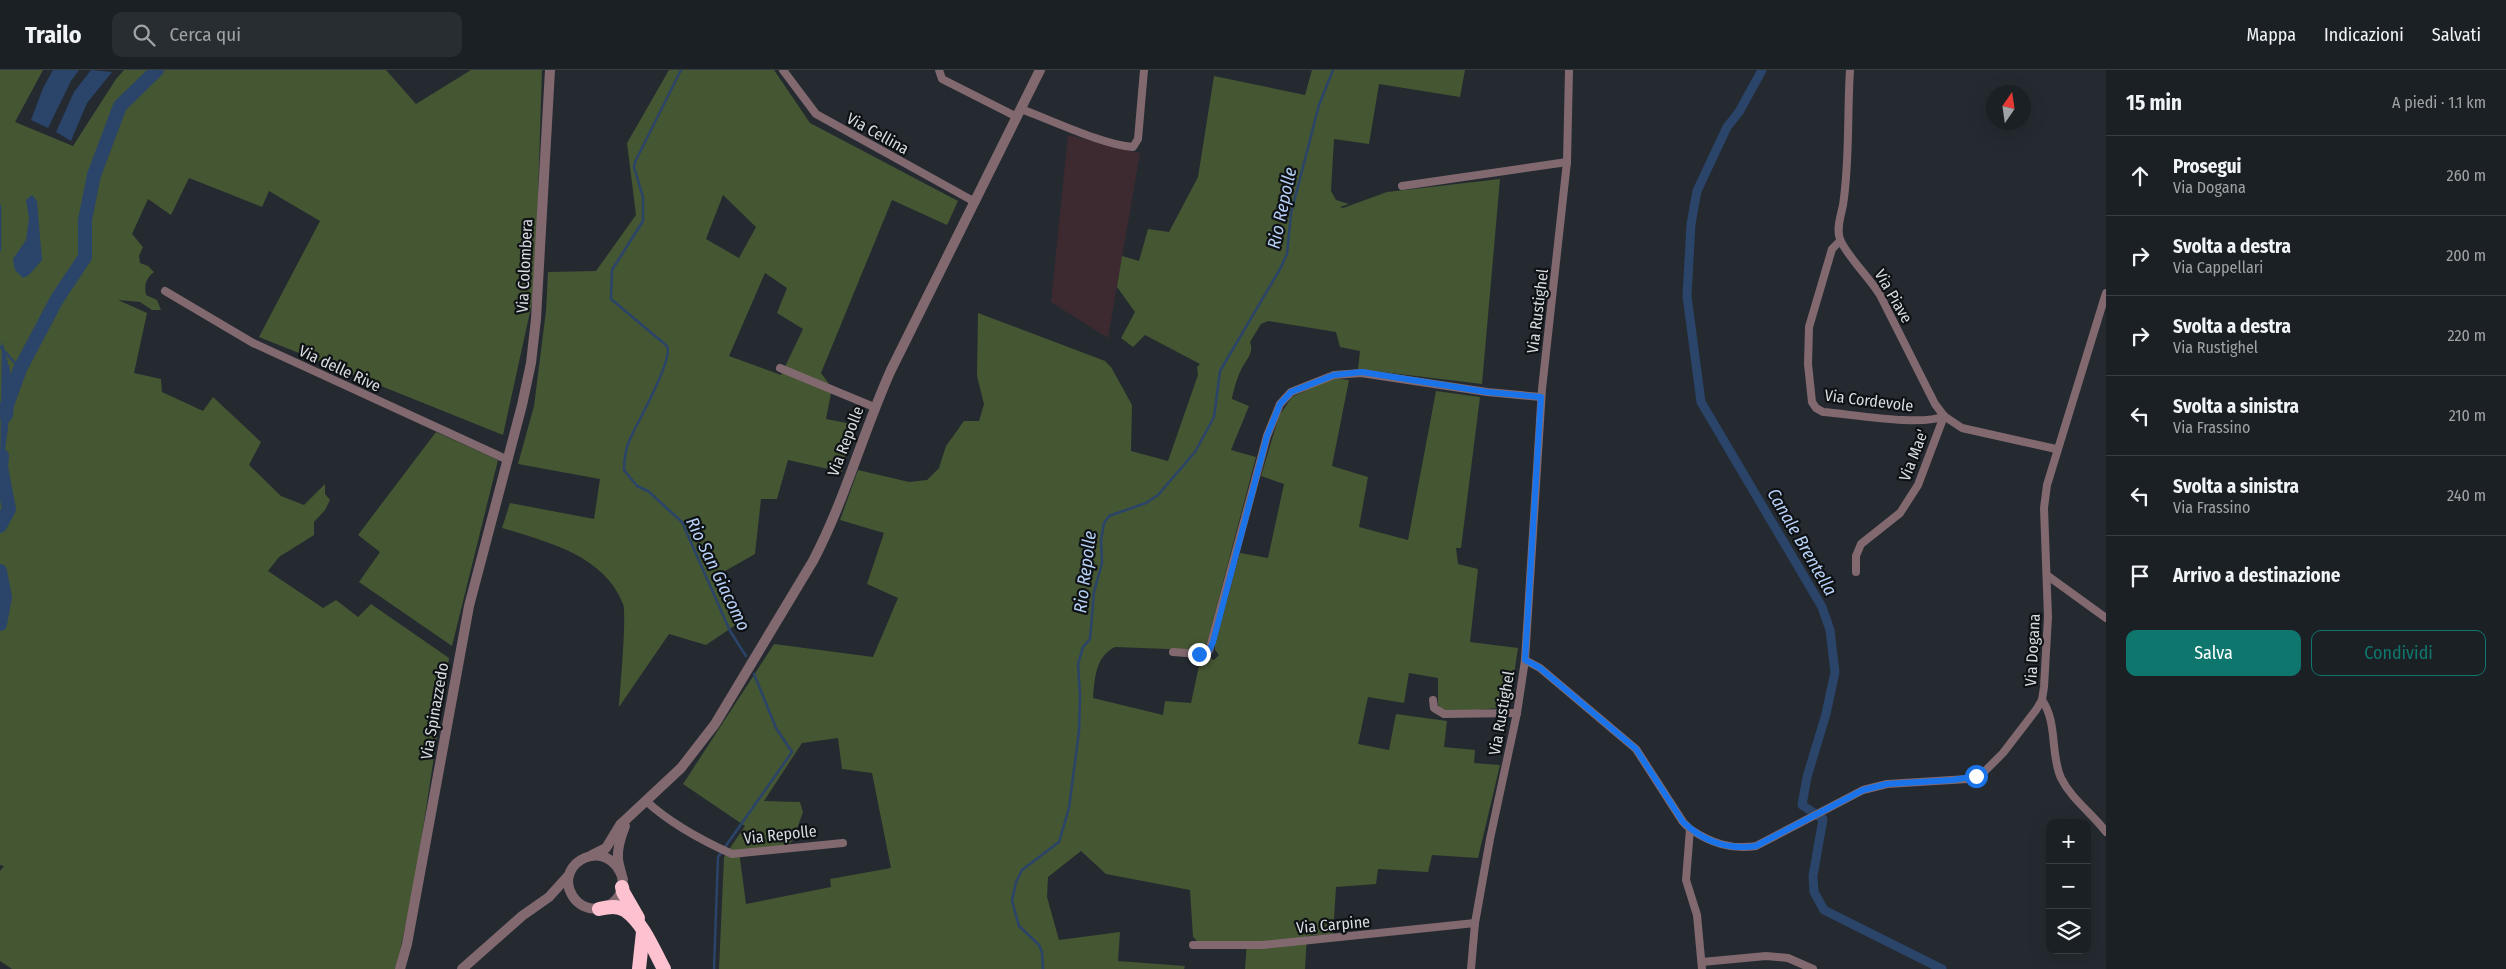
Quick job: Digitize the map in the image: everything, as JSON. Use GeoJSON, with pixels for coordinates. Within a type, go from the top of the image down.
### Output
{"type":"FeatureCollection","features":[{"type":"Feature","properties":{"kind":"highway"},"geometry":{"type":"LineString","coordinates":[[622,883],[623,892],[636,913],[643,932],[652,969]]}},
{"type":"Feature","properties":{"kind":"highway"},"geometry":{"type":"LineString","coordinates":[[599,909],[613,906],[626,911],[643,932],[664,969]]}},
{"type":"Feature","properties":{"kind":"highway"},"geometry":{"type":"LineString","coordinates":[[639,969],[643,932]]}},
{"type":"Feature","properties":{"kind":"street","name":"Via Colombera"},"geometry":{"type":"LineString","coordinates":[[508,460],[526,388],[535,328],[550,70]]}},
{"type":"Feature","properties":{"kind":"street","name":"Via Cellina"},"geometry":{"type":"LineString","coordinates":[[783,70],[816,114],[975,202]]}},
{"type":"Feature","properties":{"kind":"street"},"geometry":{"type":"LineString","coordinates":[[939,70],[942,79],[1019,113],[1133,147],[1138,139],[1144,70]]}},
{"type":"Feature","properties":{"kind":"street","name":"Via Repolle"},"geometry":{"type":"LineString","coordinates":[[462,969],[522,916],[549,897],[569,875],[577,862],[606,848],[627,818],[680,768],[715,724],[827,535],[874,407],[1040,70]]}},
{"type":"Feature","properties":{"kind":"street","name":"Via Rustighel"},"geometry":{"type":"LineString","coordinates":[[1471,969],[1475,923],[1490,839],[1517,713],[1525,660],[1541,397],[1567,162],[1569,70]]}},
{"type":"Feature","properties":{"kind":"street"},"geometry":{"type":"LineString","coordinates":[[1840,241],[1838,230],[1848,167],[1847,110],[1850,70]]}},
{"type":"Feature","properties":{"kind":"street"},"geometry":{"type":"LineString","coordinates":[[1402,186],[1567,162]]}},
{"type":"Feature","properties":{"kind":"street","name":"Via Piave"},"geometry":{"type":"LineString","coordinates":[[1840,241],[1870,277],[1935,404],[1944,416],[1962,428],[2056,449]]}},
{"type":"Feature","properties":{"kind":"street","name":"Via Cordevole"},"geometry":{"type":"LineString","coordinates":[[1840,241],[1832,249],[1809,327],[1808,364],[1812,402],[1816,408],[1823,412],[1916,420],[1935,420],[1944,416]]}},
{"type":"Feature","properties":{"kind":"street","name":"Via delle Rive"},"geometry":{"type":"LineString","coordinates":[[165,291],[253,343],[508,460]]}},
{"type":"Feature","properties":{"kind":"street","name":"Via Dogana"},"geometry":{"type":"LineString","coordinates":[[1690,829],[1716,843],[1748,847],[1756,846],[1863,790],[1878,786],[1968,779],[1983,773],[2003,753],[2042,700],[2045,681],[2048,576],[2044,508],[2047,485],[2056,449],[2106,292]]}},
{"type":"Feature","properties":{"kind":"street"},"geometry":{"type":"LineString","coordinates":[[780,368],[874,407]]}},
{"type":"Feature","properties":{"kind":"street"},"geometry":{"type":"LineString","coordinates":[[1173,652],[1199,654],[1209,651],[1267,436],[1280,404],[1291,392],[1334,375],[1362,372],[1487,392],[1541,397]]}},
{"type":"Feature","properties":{"kind":"street","name":"Via Mae'"},"geometry":{"type":"LineString","coordinates":[[1856,572],[1856,556],[1861,544],[1900,513],[1918,485],[1944,416]]}},
{"type":"Feature","properties":{"kind":"street","name":"Via Spinazzedo"},"geometry":{"type":"LineString","coordinates":[[400,969],[409,936],[469,606],[508,460]]}},
{"type":"Feature","properties":{"kind":"street"},"geometry":{"type":"LineString","coordinates":[[2048,576],[2106,618]]}},
{"type":"Feature","properties":{"kind":"street"},"geometry":{"type":"LineString","coordinates":[[1525,660],[1540,668],[1636,749],[1683,822],[1690,829],[1686,880],[1697,915],[1702,966],[1766,956],[1788,958],[1813,969]]}},
{"type":"Feature","properties":{"kind":"street"},"geometry":{"type":"LineString","coordinates":[[1433,700],[1434,708],[1444,714],[1517,713]]}},
{"type":"Feature","properties":{"kind":"street"},"geometry":{"type":"LineString","coordinates":[[2042,700],[2051,721],[2060,777],[2074,799],[2106,832]]}},
{"type":"Feature","properties":{"kind":"street","name":"Via Repolle"},"geometry":{"type":"LineString","coordinates":[[646,801],[658,811],[716,847],[732,854],[843,843]]}},
{"type":"Feature","properties":{"kind":"street"},"geometry":{"type":"LineString","coordinates":[[622,883],[617,858],[620,838],[627,818]]}},
{"type":"Feature","properties":{"kind":"street"},"geometry":{"type":"LineString","coordinates":[[549,897],[570,899],[592,909],[599,909],[614,902],[622,883],[620,870],[608,858],[592,855]]}},
{"type":"Feature","properties":{"kind":"street"},"geometry":{"type":"LineString","coordinates":[[569,875],[570,891],[579,904]]}},
{"type":"Feature","properties":{"kind":"street","name":"Via Carpine"},"geometry":{"type":"LineString","coordinates":[[1194,945],[1263,945],[1475,923]]}},
{"type":"Feature","properties":{"kind":"shaded area"},"geometry":{"type":"Polygon","coordinates":[[[1068,135],[1140,153],[1108,338],[1051,302],[1068,135]]]}},
{"type":"Feature","properties":{"kind":"green space"},"geometry":{"type":"Polygon","coordinates":[[[0,70],[43,70],[15,122],[73,146],[116,79],[124,70],[386,70],[416,104],[471,70],[542,70],[535,289],[503,435],[259,337],[320,221],[269,191],[262,207],[189,178],[171,215],[148,199],[132,234],[143,247],[139,256],[140,263],[148,266],[154,272],[146,282],[146,295],[157,300],[161,310],[152,310],[140,302],[118,300],[147,313],[134,373],[161,379],[162,392],[203,411],[213,397],[261,442],[249,465],[281,496],[304,505],[325,484],[325,494],[330,500],[325,510],[314,522],[314,535],[279,557],[268,571],[323,608],[336,600],[358,617],[371,604],[449,658],[415,881],[396,969],[12,969],[0,961],[0,871],[4,866],[0,865],[0,70]]]}},
{"type":"Feature","properties":{"kind":"green space"},"geometry":{"type":"Polygon","coordinates":[[[669,70],[774,70],[810,123],[958,201],[947,225],[892,200],[821,373],[832,388],[826,419],[852,424],[842,472],[788,460],[777,499],[761,499],[755,554],[718,575],[746,618],[706,645],[669,634],[619,707],[624,611],[623,604],[614,587],[602,573],[572,553],[555,545],[502,528],[510,503],[594,519],[600,479],[518,464],[534,406],[546,311],[548,272],[596,271],[636,215],[627,143],[669,70]],[[723,195],[706,239],[739,258],[756,227],[723,195]],[[765,273],[729,356],[781,375],[803,329],[777,313],[787,288],[765,273]]]}},
{"type":"Feature","properties":{"kind":"green space"},"geometry":{"type":"Polygon","coordinates":[[[1312,70],[1465,70],[1460,97],[1379,84],[1369,144],[1334,139],[1331,191],[1336,200],[1349,204],[1340,207],[1343,208],[1387,192],[1500,179],[1482,384],[1358,369],[1360,351],[1340,347],[1336,332],[1268,321],[1261,324],[1250,342],[1250,354],[1239,375],[1232,399],[1249,406],[1231,450],[1256,457],[1207,643],[1204,648],[1194,650],[1115,647],[1103,656],[1100,662],[1097,669],[1093,698],[1163,715],[1165,701],[1191,703],[1200,661],[1206,656],[1214,660],[1219,655],[1215,650],[1215,644],[1240,553],[1268,558],[1284,484],[1261,476],[1279,416],[1292,397],[1332,378],[1349,380],[1332,466],[1368,477],[1359,527],[1408,540],[1436,391],[1480,397],[1461,548],[1456,548],[1458,564],[1478,569],[1470,642],[1518,648],[1509,707],[1455,712],[1441,710],[1438,704],[1438,678],[1409,673],[1404,703],[1368,697],[1358,744],[1389,750],[1396,714],[1447,721],[1444,747],[1475,750],[1474,763],[1500,765],[1478,858],[1432,855],[1428,872],[1378,869],[1376,884],[1336,887],[1333,934],[1307,936],[1305,969],[1245,969],[1247,941],[1198,942],[1193,937],[1190,890],[1106,874],[1081,851],[1048,877],[1047,897],[1059,940],[1120,932],[1118,961],[1185,966],[1184,969],[719,969],[724,857],[745,826],[683,784],[774,644],[873,657],[898,598],[867,584],[884,533],[840,520],[858,470],[909,482],[927,480],[939,468],[946,446],[964,421],[979,421],[984,404],[977,376],[978,313],[1105,361],[1111,367],[1132,405],[1131,451],[1168,461],[1198,375],[1197,367],[1200,364],[1145,335],[1133,347],[1121,338],[1135,312],[1117,287],[1122,256],[1139,261],[1148,229],[1169,232],[1198,177],[1214,76],[1305,95],[1312,70]],[[838,738],[802,743],[764,801],[800,802],[803,812],[793,840],[787,846],[739,851],[746,904],[831,887],[830,879],[891,868],[872,773],[842,769],[838,738]]]}},
{"type":"Feature","properties":{"kind":"green space"},"geometry":{"type":"Polygon","coordinates":[[[436,432],[498,460],[452,646],[359,582],[380,552],[358,535],[436,432]]]}},
{"type":"Feature","properties":{"kind":"water"},"geometry":{"type":"Polygon","coordinates":[[[53,70],[79,70],[71,81],[48,128],[31,120],[43,88],[53,70]]]}},
{"type":"Feature","properties":{"kind":"water"},"geometry":{"type":"Polygon","coordinates":[[[91,70],[112,72],[87,103],[71,141],[56,132],[74,92],[91,70]]]}},
{"type":"Feature","properties":{"kind":"water"},"geometry":{"type":"Polygon","coordinates":[[[32,195],[37,201],[42,260],[29,275],[23,278],[15,270],[13,259],[26,240],[29,218],[26,200],[32,195]]]}},
{"type":"Feature","properties":{"kind":"water"},"geometry":{"type":"Polygon","coordinates":[[[2,341],[11,381],[8,429],[2,469],[12,516],[5,522],[0,482],[2,341]]]}},
{"type":"Feature","properties":{"kind":"waterway"},"geometry":{"type":"LineString","coordinates":[[6,415],[7,405],[20,369],[57,299],[85,257],[85,220],[94,175],[120,106],[157,70]]}},
{"type":"Feature","properties":{"kind":"waterway","name":"Rio San Giacomo"},"geometry":{"type":"LineString","coordinates":[[681,70],[635,162],[634,167],[643,197],[643,221],[612,270],[611,299],[667,346],[668,353],[654,391],[629,443],[624,470],[637,486],[648,491],[682,522],[730,631],[746,656]]}},
{"type":"Feature","properties":{"kind":"waterway","name":"Rio Repolle"},"geometry":{"type":"LineString","coordinates":[[1043,969],[1042,952],[1039,945],[1019,926],[1012,901],[1016,882],[1022,870],[1059,842],[1069,808],[1079,731],[1080,696],[1078,664],[1083,647],[1090,639],[1094,592],[1102,563],[1101,540],[1104,523],[1109,516],[1146,503],[1158,495],[1195,452],[1214,417],[1220,371],[1287,254],[1291,213],[1319,105],[1333,70]]}},
{"type":"Feature","properties":{"kind":"waterway","name":"Canale Brentella"},"geometry":{"type":"LineString","coordinates":[[1762,70],[1739,112],[1727,127],[1697,191],[1691,224],[1687,296],[1701,402],[1822,607],[1830,630],[1835,672],[1826,714],[1807,777],[1802,805],[1823,819],[1813,876],[1814,892],[1824,910],[1942,969]]}},
{"type":"Feature","properties":{"kind":"waterway"},"geometry":{"type":"LineString","coordinates":[[0,206],[0,250]]}},
{"type":"Feature","properties":{"kind":"waterway"},"geometry":{"type":"LineString","coordinates":[[0,346],[20,369]]}},
{"type":"Feature","properties":{"kind":"waterway"},"geometry":{"type":"LineString","coordinates":[[0,526],[9,509],[1,467],[2,456]]}},
{"type":"Feature","properties":{"kind":"waterway"},"geometry":{"type":"LineString","coordinates":[[0,571],[5,597],[0,624]]}},
{"type":"Feature","properties":{"kind":"waterway","name":"Rio San Giacomo"},"geometry":{"type":"LineString","coordinates":[[714,969],[718,857],[792,752],[776,728],[754,674]]}},
{"type":"Feature","properties":{"kind":"route"},"geometry":{"type":"LineString","coordinates":[[1199,654],[1209,651],[1213,642],[1267,436],[1280,404],[1291,392],[1334,375],[1362,372],[1487,392],[1541,397],[1525,660],[1540,668],[1636,749],[1683,822],[1690,829],[1706,840],[1716,843],[1737,847],[1756,846],[1863,790],[1887,784],[1968,779],[1976,776]]}}]}
